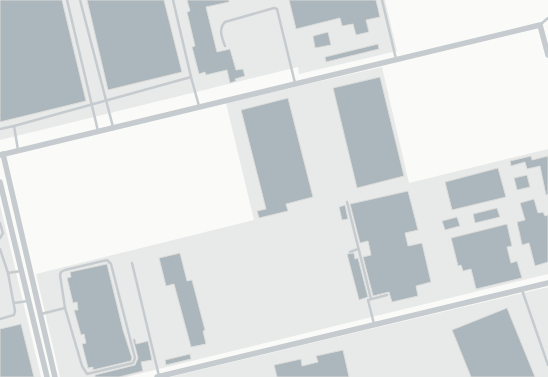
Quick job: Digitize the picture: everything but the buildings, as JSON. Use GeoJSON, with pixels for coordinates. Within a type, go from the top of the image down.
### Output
{"type":"FeatureCollection","features":[{"type":"Feature","properties":{"kind":"street"},"geometry":{"type":"LineString","coordinates":[[55,377],[2,154],[295,82],[540,25],[548,55]]}},
{"type":"Feature","properties":{"kind":"street"},"geometry":{"type":"LineString","coordinates":[[0,182],[47,377]]}},
{"type":"Feature","properties":{"kind":"street"},"geometry":{"type":"LineString","coordinates":[[158,377],[176,375],[548,283]]}},
{"type":"Feature","properties":{"kind":"lane"},"geometry":{"type":"LineString","coordinates":[[67,0],[98,131]]}},
{"type":"Feature","properties":{"kind":"lane"},"geometry":{"type":"LineString","coordinates":[[80,0],[113,127]]}},
{"type":"Feature","properties":{"kind":"lane"},"geometry":{"type":"LineString","coordinates":[[173,0],[199,106]]}},
{"type":"Feature","properties":{"kind":"lane"},"geometry":{"type":"LineString","coordinates":[[382,0],[396,59]]}},
{"type":"Feature","properties":{"kind":"lane"},"geometry":{"type":"LineString","coordinates":[[225,46],[220,31],[225,22],[274,8],[277,9],[295,82]]}},
{"type":"Feature","properties":{"kind":"lane"},"geometry":{"type":"LineString","coordinates":[[540,25],[548,18]]}},
{"type":"Feature","properties":{"kind":"lane"},"geometry":{"type":"LineString","coordinates":[[0,129],[106,102],[191,77]]}},
{"type":"Feature","properties":{"kind":"lane"},"geometry":{"type":"LineString","coordinates":[[14,126],[18,150]]}},
{"type":"Feature","properties":{"kind":"lane"},"geometry":{"type":"LineString","coordinates":[[347,202],[370,299],[368,300],[374,325]]}},
{"type":"Feature","properties":{"kind":"lane"},"geometry":{"type":"LineString","coordinates":[[0,222],[3,232],[0,238]]}},
{"type":"Feature","properties":{"kind":"lane"},"geometry":{"type":"LineString","coordinates":[[0,249],[8,273],[14,303],[14,315],[0,319]]}},
{"type":"Feature","properties":{"kind":"lane"},"geometry":{"type":"LineString","coordinates":[[350,252],[358,249]]}},
{"type":"Feature","properties":{"kind":"lane"},"geometry":{"type":"LineString","coordinates":[[107,260],[111,264],[135,358],[133,363],[87,374],[82,366],[66,308],[61,272],[107,260]]}},
{"type":"Feature","properties":{"kind":"lane"},"geometry":{"type":"LineString","coordinates":[[132,263],[158,377]]}},
{"type":"Feature","properties":{"kind":"lane"},"geometry":{"type":"LineString","coordinates":[[8,273],[21,271]]}},
{"type":"Feature","properties":{"kind":"lane"},"geometry":{"type":"LineString","coordinates":[[522,290],[548,365]]}},
{"type":"Feature","properties":{"kind":"lane"},"geometry":{"type":"LineString","coordinates":[[370,299],[387,295]]}},
{"type":"Feature","properties":{"kind":"lane"},"geometry":{"type":"LineString","coordinates":[[14,303],[28,301]]}},
{"type":"Feature","properties":{"kind":"lane"},"geometry":{"type":"LineString","coordinates":[[40,314],[66,308]]}},
{"type":"Feature","properties":{"kind":"shaded area"},"geometry":{"type":"Polygon","coordinates":[[[0,0],[385,0],[397,51],[299,74],[298,67],[0,140],[0,0]]]}},
{"type":"Feature","properties":{"kind":"shaded area"},"geometry":{"type":"Polygon","coordinates":[[[382,67],[409,183],[548,149],[548,274],[126,377],[60,377],[36,274],[254,220],[226,103],[382,67]]]}},
{"type":"Feature","properties":{"kind":"shaded area"},"geometry":{"type":"Polygon","coordinates":[[[0,205],[41,377],[0,377],[0,205]]]}},
{"type":"Feature","properties":{"kind":"shaded area"},"geometry":{"type":"Polygon","coordinates":[[[548,287],[548,377],[170,377],[337,337],[548,287]]]}}]}
